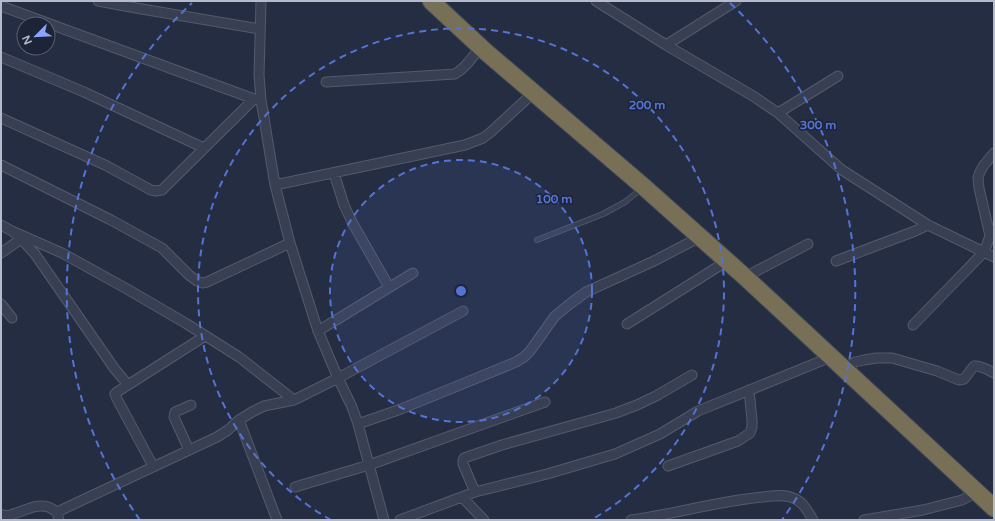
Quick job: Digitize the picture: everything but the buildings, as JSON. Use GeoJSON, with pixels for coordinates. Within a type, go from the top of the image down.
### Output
{"type":"FeatureCollection","features":[{"type":"Feature","properties":{"kind":"highway"},"geometry":{"type":"LineString","coordinates":[[431,1],[533,93],[644,187],[745,277],[994,508]]}},
{"type":"Feature","properties":{"kind":"street"},"geometry":{"type":"LineString","coordinates":[[98,1],[260,29]]}},
{"type":"Feature","properties":{"kind":"street"},"geometry":{"type":"LineString","coordinates":[[261,1],[258,99],[275,185],[290,243],[318,331],[352,407],[358,424],[384,520]]}},
{"type":"Feature","properties":{"kind":"street"},"geometry":{"type":"LineString","coordinates":[[596,1],[666,45],[753,96],[778,113],[842,170],[928,225],[994,257]]}},
{"type":"Feature","properties":{"kind":"street"},"geometry":{"type":"LineString","coordinates":[[666,45],[736,1]]}},
{"type":"Feature","properties":{"kind":"street"},"geometry":{"type":"LineString","coordinates":[[1,6],[258,99]]}},
{"type":"Feature","properties":{"kind":"street"},"geometry":{"type":"LineString","coordinates":[[326,82],[456,74],[464,67],[480,46]]}},
{"type":"Feature","properties":{"kind":"street"},"geometry":{"type":"LineString","coordinates":[[1,57],[84,92],[204,148]]}},
{"type":"Feature","properties":{"kind":"street"},"geometry":{"type":"LineString","coordinates":[[778,113],[838,76]]}},
{"type":"Feature","properties":{"kind":"street"},"geometry":{"type":"LineString","coordinates":[[275,185],[474,142],[483,138],[492,131],[533,93]]}},
{"type":"Feature","properties":{"kind":"street"},"geometry":{"type":"LineString","coordinates":[[1,118],[105,165],[151,190],[156,191],[162,190],[204,148],[258,99]]}},
{"type":"Feature","properties":{"kind":"street"},"geometry":{"type":"LineString","coordinates":[[913,325],[984,252],[992,233],[978,182],[978,177],[984,165],[994,153]]}},
{"type":"Feature","properties":{"kind":"street"},"geometry":{"type":"LineString","coordinates":[[1,166],[111,220],[162,248],[189,275],[202,283],[290,243]]}},
{"type":"Feature","properties":{"kind":"street"},"geometry":{"type":"LineString","coordinates":[[334,173],[344,205],[352,222],[390,287]]}},
{"type":"Feature","properties":{"kind":"street"},"geometry":{"type":"LineString","coordinates":[[1,225],[62,253],[127,289],[239,357],[294,400]]}},
{"type":"Feature","properties":{"kind":"street"},"geometry":{"type":"LineString","coordinates":[[836,261],[928,225]]}},
{"type":"Feature","properties":{"kind":"street"},"geometry":{"type":"LineString","coordinates":[[12,231],[35,254],[114,368],[128,385]]}},
{"type":"Feature","properties":{"kind":"street"},"geometry":{"type":"LineString","coordinates":[[358,424],[401,409],[516,362],[530,351],[556,316],[586,292],[654,261],[700,237]]}},
{"type":"Feature","properties":{"kind":"street"},"geometry":{"type":"LineString","coordinates":[[1,253],[20,239]]}},
{"type":"Feature","properties":{"kind":"street"},"geometry":{"type":"LineString","coordinates":[[745,277],[808,244]]}},
{"type":"Feature","properties":{"kind":"street"},"geometry":{"type":"LineString","coordinates":[[627,324],[727,261]]}},
{"type":"Feature","properties":{"kind":"street"},"geometry":{"type":"LineString","coordinates":[[318,331],[413,273]]}},
{"type":"Feature","properties":{"kind":"street"},"geometry":{"type":"LineString","coordinates":[[1,304],[12,318]]}},
{"type":"Feature","properties":{"kind":"street"},"geometry":{"type":"LineString","coordinates":[[1,514],[3,516],[9,516],[32,507],[47,506],[58,516],[153,466],[217,437],[252,412],[264,406],[294,400],[463,311]]}},
{"type":"Feature","properties":{"kind":"street"},"geometry":{"type":"LineString","coordinates":[[153,466],[115,397],[115,394],[149,370],[205,336]]}},
{"type":"Feature","properties":{"kind":"street"},"geometry":{"type":"LineString","coordinates":[[400,520],[475,492],[546,474],[615,454],[660,434],[698,410],[831,356]]}},
{"type":"Feature","properties":{"kind":"street"},"geometry":{"type":"LineString","coordinates":[[844,369],[855,362],[876,358],[892,358],[959,380],[964,379],[974,366],[984,368],[994,373]]}},
{"type":"Feature","properties":{"kind":"street"},"geometry":{"type":"LineString","coordinates":[[475,492],[462,464],[464,458],[502,445],[616,413],[656,396],[692,375]]}},
{"type":"Feature","properties":{"kind":"street"},"geometry":{"type":"LineString","coordinates":[[668,466],[738,441],[750,433],[752,420],[749,390]]}},
{"type":"Feature","properties":{"kind":"street"},"geometry":{"type":"LineString","coordinates":[[296,487],[369,465],[545,402]]}},
{"type":"Feature","properties":{"kind":"street"},"geometry":{"type":"LineString","coordinates":[[189,450],[174,416],[175,412],[191,405]]}},
{"type":"Feature","properties":{"kind":"street"},"geometry":{"type":"LineString","coordinates":[[239,420],[277,520]]}},
{"type":"Feature","properties":{"kind":"street"},"geometry":{"type":"LineString","coordinates":[[864,520],[923,510],[962,500],[977,492]]}},
{"type":"Feature","properties":{"kind":"street"},"geometry":{"type":"LineString","coordinates":[[631,520],[655,517],[741,499],[778,496],[797,499],[813,520]]}},
{"type":"Feature","properties":{"kind":"street"},"geometry":{"type":"LineString","coordinates":[[462,497],[484,520]]}},
{"type":"Feature","properties":{"kind":"lane"},"geometry":{"type":"LineString","coordinates":[[537,240],[603,214],[625,202],[644,187]]}}]}
